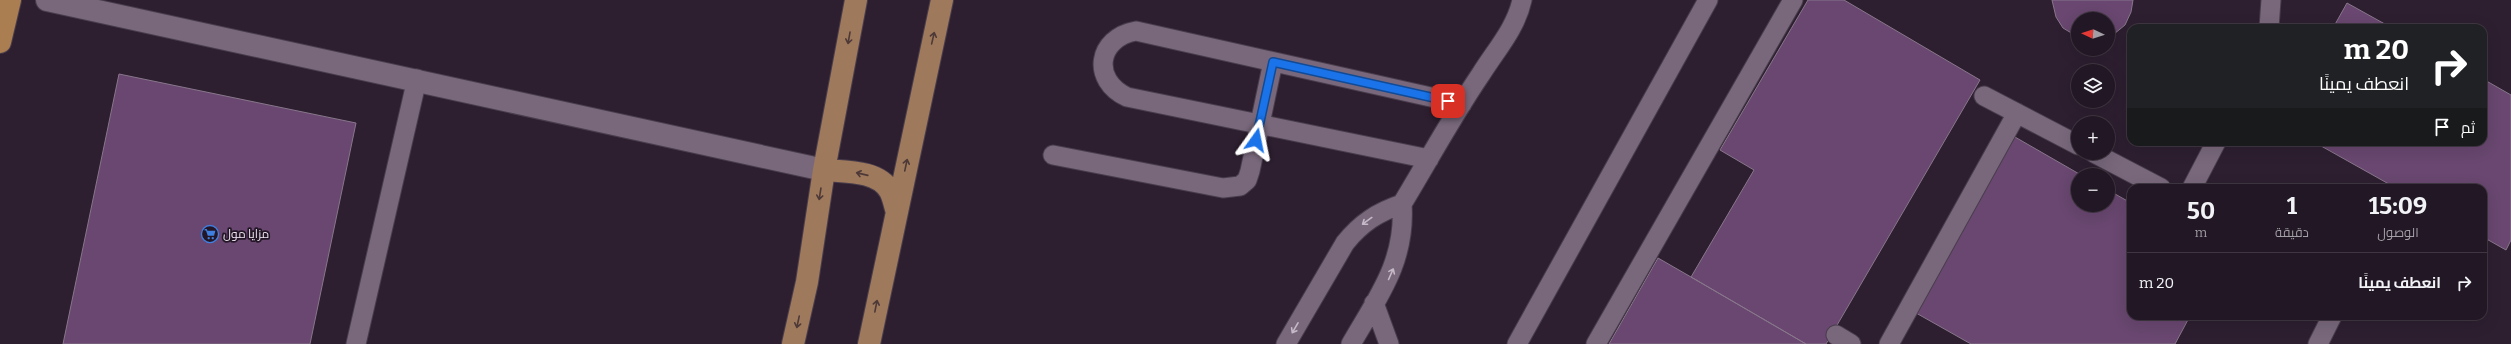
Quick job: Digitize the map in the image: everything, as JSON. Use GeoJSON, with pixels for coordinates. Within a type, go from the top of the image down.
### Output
{"type":"FeatureCollection","features":[{"type":"Feature","properties":{"kind":"highway"},"geometry":{"type":"LineString","coordinates":[[0,42],[10,0]]}},
{"type":"Feature","properties":{"kind":"main road"},"geometry":{"type":"LineString","coordinates":[[793,344],[807,282],[824,170],[856,0]]}},
{"type":"Feature","properties":{"kind":"main road"},"geometry":{"type":"LineString","coordinates":[[869,344],[896,209],[942,0]]}},
{"type":"Feature","properties":{"kind":"main road"},"geometry":{"type":"LineString","coordinates":[[824,170],[856,173],[875,178],[890,190],[896,209]]}},
{"type":"Feature","properties":{"kind":"street"},"geometry":{"type":"LineString","coordinates":[[47,0],[824,170]]}},
{"type":"Feature","properties":{"kind":"lane"},"geometry":{"type":"LineString","coordinates":[[1350,344],[1387,282],[1399,251],[1403,224],[1402,204],[1462,104],[1512,27],[1522,0]]}},
{"type":"Feature","properties":{"kind":"lane"},"geometry":{"type":"LineString","coordinates":[[1517,344],[1708,0]]}},
{"type":"Feature","properties":{"kind":"lane"},"geometry":{"type":"LineString","coordinates":[[1596,344],[1793,0]]}},
{"type":"Feature","properties":{"kind":"lane"},"geometry":{"type":"LineString","coordinates":[[2269,24],[2271,0]]}},
{"type":"Feature","properties":{"kind":"lane"},"geometry":{"type":"LineString","coordinates":[[1429,159],[1127,97],[1118,93],[1106,78],[1103,60],[1107,48],[1114,40],[1124,34],[1136,31],[1462,104]]}},
{"type":"Feature","properties":{"kind":"lane"},"geometry":{"type":"LineString","coordinates":[[1053,155],[1232,189],[1240,186],[1247,180],[1273,62]]}},
{"type":"Feature","properties":{"kind":"lane"},"geometry":{"type":"LineString","coordinates":[[356,344],[417,80]]}},
{"type":"Feature","properties":{"kind":"lane"},"geometry":{"type":"LineString","coordinates":[[1984,96],[2071,141]]}},
{"type":"Feature","properties":{"kind":"lane"},"geometry":{"type":"LineString","coordinates":[[1889,344],[2017,113]]}},
{"type":"Feature","properties":{"kind":"lane"},"geometry":{"type":"LineString","coordinates":[[2194,184],[2214,146]]}},
{"type":"Feature","properties":{"kind":"lane"},"geometry":{"type":"LineString","coordinates":[[2107,160],[2153,184]]}},
{"type":"Feature","properties":{"kind":"lane"},"geometry":{"type":"LineString","coordinates":[[1286,344],[1345,243],[1355,230],[1368,219],[1402,204]]}},
{"type":"Feature","properties":{"kind":"lane"},"geometry":{"type":"LineString","coordinates":[[1374,303],[1389,344]]}},
{"type":"Feature","properties":{"kind":"lane"},"geometry":{"type":"LineString","coordinates":[[2318,344],[2330,320]]}},
{"type":"Feature","properties":{"kind":"building"},"geometry":{"type":"Polygon","coordinates":[[[1808,0],[1844,0],[1980,80],[1826,344],[1806,344],[1691,277],[1754,170],[1720,150],[1808,0]]]}},
{"type":"Feature","properties":{"kind":"building"},"geometry":{"type":"Polygon","coordinates":[[[2052,0],[2133,0],[2131,12],[2125,25],[2115,33],[2115,12],[2071,12],[2071,33],[2063,28],[2056,17],[2052,0]]]}},
{"type":"Feature","properties":{"kind":"building"},"geometry":{"type":"Polygon","coordinates":[[[2347,3],[2385,24],[2335,24],[2347,3]]]}},
{"type":"Feature","properties":{"kind":"building","name":"مزايا مول"},"geometry":{"type":"Polygon","coordinates":[[[119,74],[356,123],[310,344],[63,344],[119,74]]]}},
{"type":"Feature","properties":{"kind":"building"},"geometry":{"type":"Polygon","coordinates":[[[2487,81],[2511,95],[2511,240],[2506,250],[2487,239],[2487,184],[2389,184],[2321,146],[2487,146],[2487,81]]]}},
{"type":"Feature","properties":{"kind":"building"},"geometry":{"type":"Polygon","coordinates":[[[2008,133],[2071,169],[2071,212],[2115,212],[2115,194],[2127,201],[2127,320],[2188,320],[2175,344],[1971,344],[1909,309],[2008,133]]]}},
{"type":"Feature","properties":{"kind":"building"},"geometry":{"type":"Polygon","coordinates":[[[1658,258],[1691,277],[1806,344],[1609,344],[1658,258]]]}},
{"type":"Feature","properties":{"kind":"place","name":"مزايا مول"},"geometry":{"type":"Point","coordinates":[210,234]}},
{"type":"Feature","properties":{"kind":"route"},"geometry":{"type":"LineString","coordinates":[[1256,140],[1273,62],[1448,101]]}}]}
